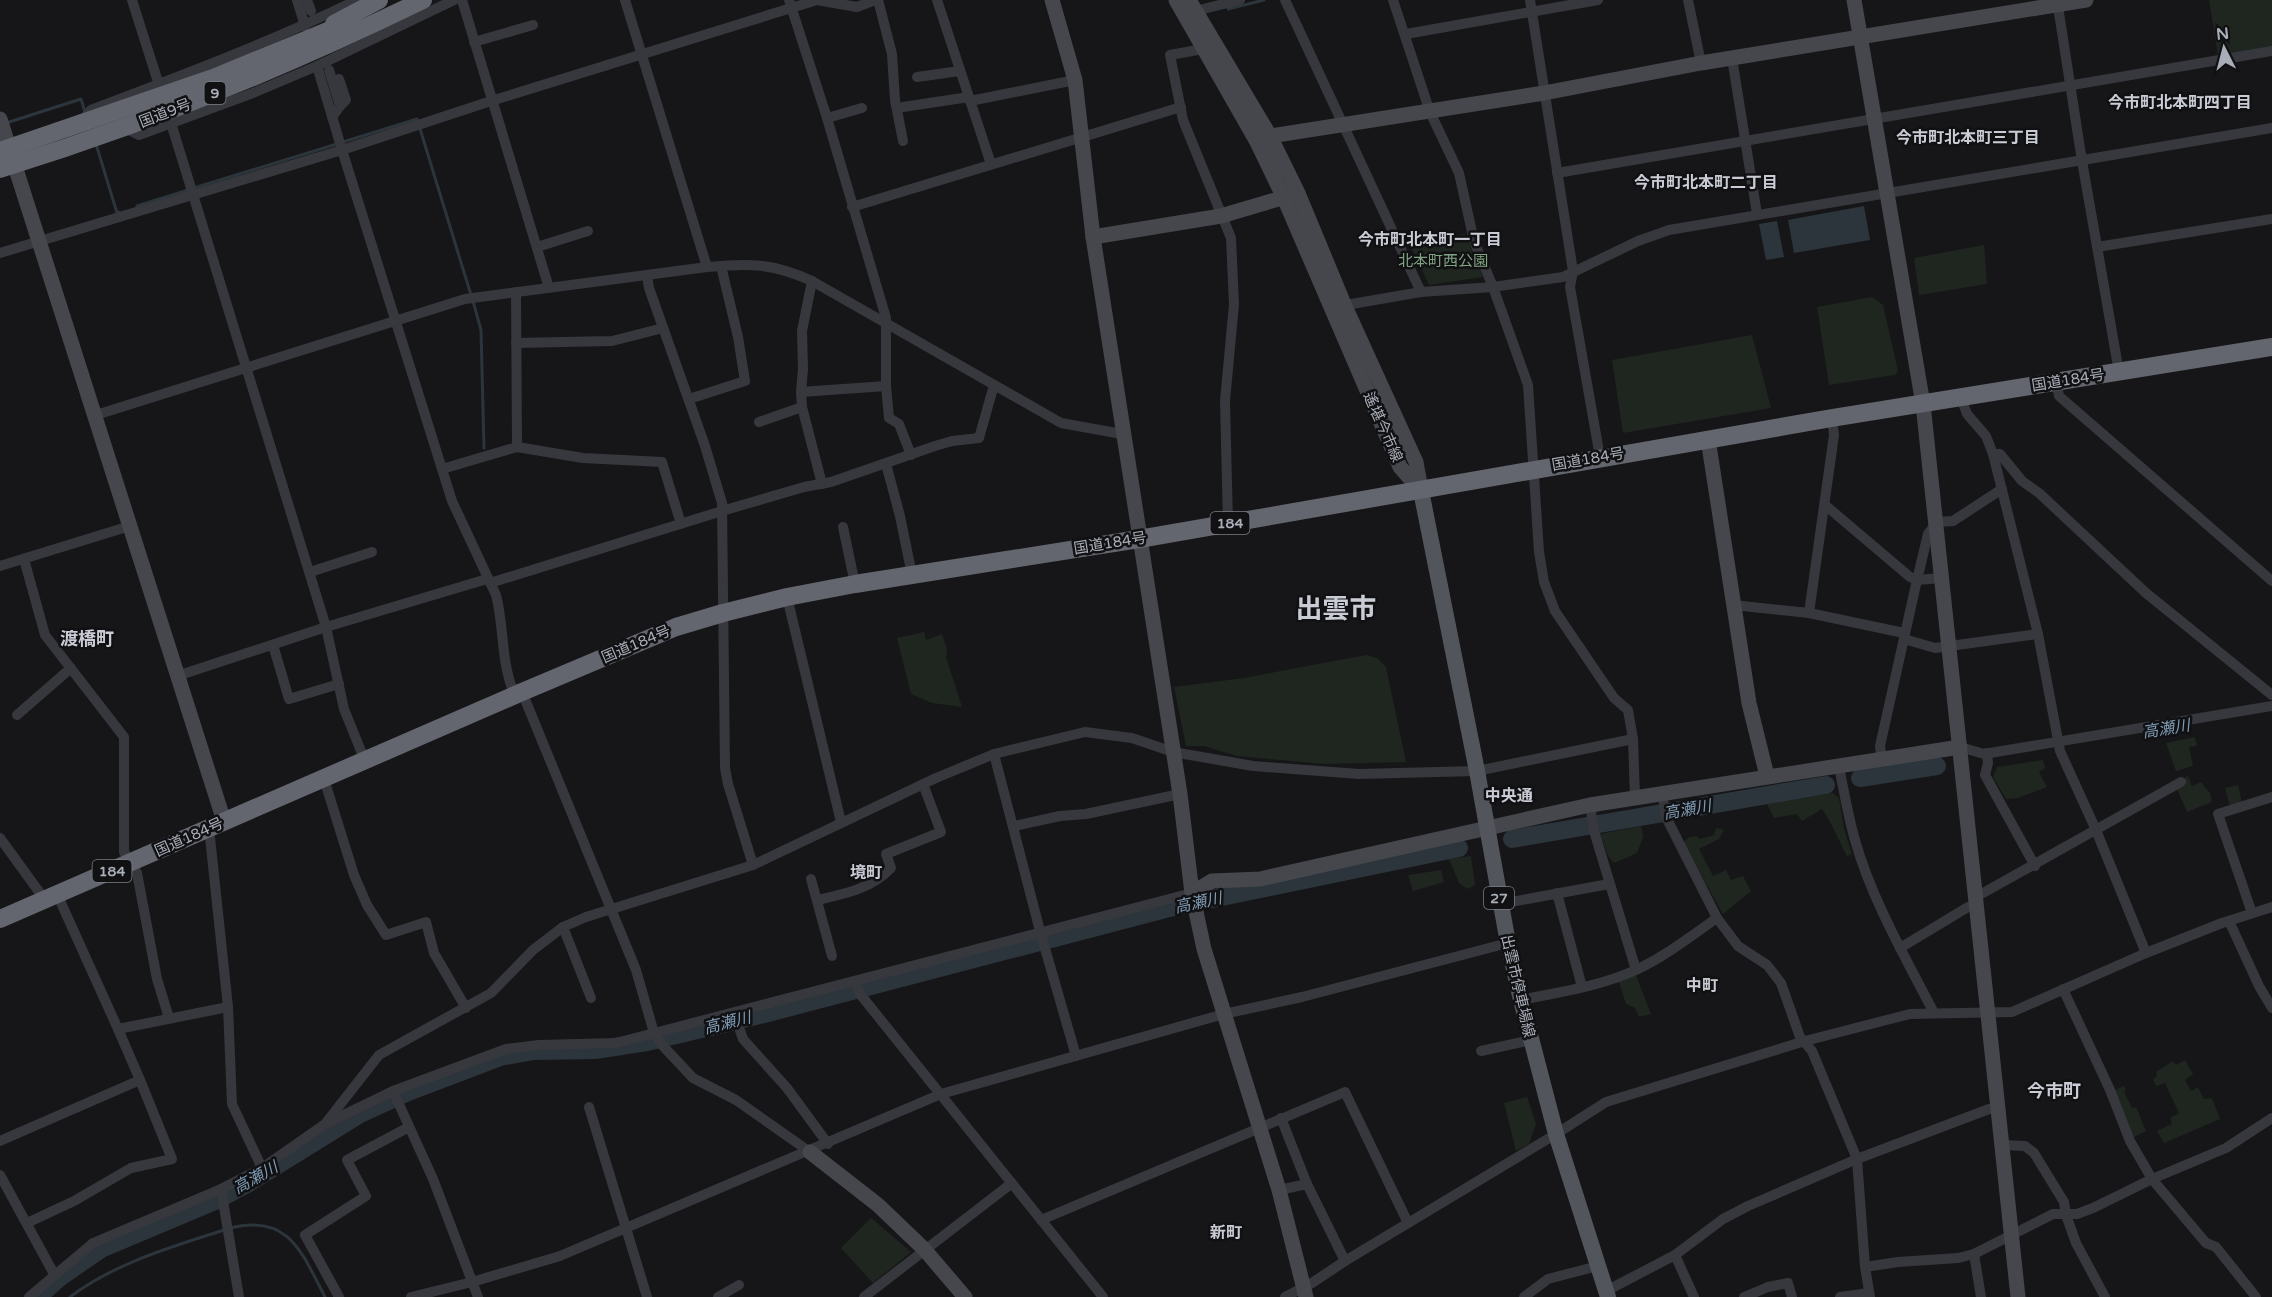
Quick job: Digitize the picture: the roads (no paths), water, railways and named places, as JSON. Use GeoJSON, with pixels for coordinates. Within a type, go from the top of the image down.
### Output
{"type":"FeatureCollection","features":[{"type":"Feature","properties":{"kind":"highway","name":"9"},"geometry":{"type":"LineString","coordinates":[[292,45],[379,0]]}},
{"type":"Feature","properties":{"kind":"highway","name":"国道9号"},"geometry":{"type":"LineString","coordinates":[[6,158],[78,125],[213,78],[401,0]]}},
{"type":"Feature","properties":{"kind":"highway","name":"国道9号"},"geometry":{"type":"LineString","coordinates":[[6,158],[125,128],[245,82],[423,0]]}},
{"type":"Feature","properties":{"kind":"highway","name":"国道184号"},"geometry":{"type":"LineString","coordinates":[[0,919],[522,692],[676,627],[723,613],[787,597],[855,584],[1140,539],[1708,439],[2272,347]]}},
{"type":"Feature","properties":{"kind":"main road","name":"出雲市停車場線"},"geometry":{"type":"LineString","coordinates":[[1421,491],[1477,771],[1500,904],[1521,1000],[1556,1134],[1607,1294]]}},
{"type":"Feature","properties":{"kind":"street"},"geometry":{"type":"LineString","coordinates":[[132,0],[159,85]]}},
{"type":"Feature","properties":{"kind":"street"},"geometry":{"type":"LineString","coordinates":[[297,0],[305,26]]}},
{"type":"Feature","properties":{"kind":"street"},"geometry":{"type":"LineString","coordinates":[[78,125],[91,110],[224,60],[305,26],[357,0]]}},
{"type":"Feature","properties":{"kind":"street"},"geometry":{"type":"LineString","coordinates":[[125,128],[139,135],[233,101],[317,66],[454,0]]}},
{"type":"Feature","properties":{"kind":"street"},"geometry":{"type":"LineString","coordinates":[[462,0],[549,288]]}},
{"type":"Feature","properties":{"kind":"street"},"geometry":{"type":"LineString","coordinates":[[625,0],[707,267]]}},
{"type":"Feature","properties":{"kind":"street"},"geometry":{"type":"LineString","coordinates":[[0,253],[342,150],[641,55],[790,4],[817,0],[856,7],[877,0],[892,54],[896,100],[903,141]]}},
{"type":"Feature","properties":{"kind":"street"},"geometry":{"type":"LineString","coordinates":[[937,0],[991,164]]}},
{"type":"Feature","properties":{"kind":"street"},"geometry":{"type":"LineString","coordinates":[[1052,0],[1075,80],[1092,237],[1180,794],[1192,893],[1204,949],[1279,1190],[1304,1292]]}},
{"type":"Feature","properties":{"kind":"street","name":"遙堪今市線"},"geometry":{"type":"LineString","coordinates":[[1176,0],[1203,49],[1263,139]]}},
{"type":"Feature","properties":{"kind":"street"},"geometry":{"type":"LineString","coordinates":[[1192,5],[1240,0]]}},
{"type":"Feature","properties":{"kind":"street"},"geometry":{"type":"LineString","coordinates":[[1285,0],[1421,292]]}},
{"type":"Feature","properties":{"kind":"street"},"geometry":{"type":"LineString","coordinates":[[1394,0],[1430,112],[1459,173],[1474,241],[1528,385],[1539,552],[1544,582],[1555,611],[1614,698],[1628,710],[1635,797]]}},
{"type":"Feature","properties":{"kind":"street"},"geometry":{"type":"LineString","coordinates":[[1406,34],[1531,5],[1598,0]]}},
{"type":"Feature","properties":{"kind":"street"},"geometry":{"type":"LineString","coordinates":[[1688,0],[1701,63]]}},
{"type":"Feature","properties":{"kind":"street"},"geometry":{"type":"LineString","coordinates":[[1854,0],[1923,404],[2018,1297]]}},
{"type":"Feature","properties":{"kind":"street"},"geometry":{"type":"LineString","coordinates":[[1263,139],[1342,124],[1544,93],[1701,63],[1860,39],[2057,2],[2086,0]]}},
{"type":"Feature","properties":{"kind":"street"},"geometry":{"type":"LineString","coordinates":[[2057,2],[2119,372]]}},
{"type":"Feature","properties":{"kind":"street"},"geometry":{"type":"LineString","coordinates":[[790,4],[886,322],[885,386],[889,418],[899,424],[911,455]]}},
{"type":"Feature","properties":{"kind":"street","name":"遙堪今市線"},"geometry":{"type":"LineString","coordinates":[[1192,5],[1291,196],[1338,307],[1416,462],[1421,491]]}},
{"type":"Feature","properties":{"kind":"street"},"geometry":{"type":"LineString","coordinates":[[1531,5],[1573,271],[1570,287],[1600,458]]}},
{"type":"Feature","properties":{"kind":"street"},"geometry":{"type":"LineString","coordinates":[[375,37],[384,19]]}},
{"type":"Feature","properties":{"kind":"street"},"geometry":{"type":"LineString","coordinates":[[474,42],[533,25]]}},
{"type":"Feature","properties":{"kind":"street"},"geometry":{"type":"LineString","coordinates":[[1203,49],[1170,55],[1183,120],[1197,160],[1231,238],[1234,304],[1225,401],[1228,524]]}},
{"type":"Feature","properties":{"kind":"street"},"geometry":{"type":"LineString","coordinates":[[1557,172],[2272,51]]}},
{"type":"Feature","properties":{"kind":"street"},"geometry":{"type":"LineString","coordinates":[[1732,58],[1757,214]]}},
{"type":"Feature","properties":{"kind":"street"},"geometry":{"type":"LineString","coordinates":[[213,78],[224,60]]}},
{"type":"Feature","properties":{"kind":"street"},"geometry":{"type":"LineString","coordinates":[[317,66],[457,516],[489,581],[499,608],[506,670],[512,688],[522,692],[636,970],[654,1033],[662,1046],[693,1078],[736,1100],[810,1152],[878,1205],[924,1250],[965,1297]]}},
{"type":"Feature","properties":{"kind":"street"},"geometry":{"type":"LineString","coordinates":[[329,70],[340,106]]}},
{"type":"Feature","properties":{"kind":"street"},"geometry":{"type":"LineString","coordinates":[[917,77],[960,70]]}},
{"type":"Feature","properties":{"kind":"street"},"geometry":{"type":"LineString","coordinates":[[332,117],[346,100],[339,79]]}},
{"type":"Feature","properties":{"kind":"street"},"geometry":{"type":"LineString","coordinates":[[903,107],[969,99],[1075,80]]}},
{"type":"Feature","properties":{"kind":"street"},"geometry":{"type":"LineString","coordinates":[[233,101],[245,82]]}},
{"type":"Feature","properties":{"kind":"street"},"geometry":{"type":"LineString","coordinates":[[852,207],[1181,107]]}},
{"type":"Feature","properties":{"kind":"street"},"geometry":{"type":"LineString","coordinates":[[826,118],[862,108]]}},
{"type":"Feature","properties":{"kind":"street"},"geometry":{"type":"LineString","coordinates":[[0,119],[6,158],[39,240],[96,415],[177,676],[217,825],[232,1104],[262,1168]]}},
{"type":"Feature","properties":{"kind":"street"},"geometry":{"type":"LineString","coordinates":[[171,123],[310,572],[326,627],[344,709],[365,761]]}},
{"type":"Feature","properties":{"kind":"street"},"geometry":{"type":"LineString","coordinates":[[1338,307],[1421,292],[1493,287],[1563,277],[1638,241],[1669,230],[2272,128]]}},
{"type":"Feature","properties":{"kind":"street"},"geometry":{"type":"LineString","coordinates":[[1092,237],[1221,216],[1291,196]]}},
{"type":"Feature","properties":{"kind":"street"},"geometry":{"type":"LineString","coordinates":[[2097,247],[2272,219]]}},
{"type":"Feature","properties":{"kind":"street"},"geometry":{"type":"LineString","coordinates":[[537,247],[588,231]]}},
{"type":"Feature","properties":{"kind":"street"},"geometry":{"type":"LineString","coordinates":[[96,415],[465,299],[707,267],[767,265],[812,281],[1061,423],[1122,434]]}},
{"type":"Feature","properties":{"kind":"street"},"geometry":{"type":"LineString","coordinates":[[689,399],[745,381],[738,337],[721,266]]}},
{"type":"Feature","properties":{"kind":"street"},"geometry":{"type":"LineString","coordinates":[[647,275],[649,288],[719,488],[722,511],[725,768],[753,865]]}},
{"type":"Feature","properties":{"kind":"street"},"geometry":{"type":"LineString","coordinates":[[812,281],[802,331],[801,392],[802,407],[822,484]]}},
{"type":"Feature","properties":{"kind":"street"},"geometry":{"type":"LineString","coordinates":[[516,292],[518,447]]}},
{"type":"Feature","properties":{"kind":"street"},"geometry":{"type":"LineString","coordinates":[[516,343],[612,341],[663,328]]}},
{"type":"Feature","properties":{"kind":"street"},"geometry":{"type":"LineString","coordinates":[[2055,381],[2059,396],[2272,581]]}},
{"type":"Feature","properties":{"kind":"street"},"geometry":{"type":"LineString","coordinates":[[177,676],[326,627],[804,487],[822,484],[952,441],[979,438],[994,385]]}},
{"type":"Feature","properties":{"kind":"street"},"geometry":{"type":"LineString","coordinates":[[801,392],[885,386]]}},
{"type":"Feature","properties":{"kind":"street"},"geometry":{"type":"LineString","coordinates":[[1961,398],[1967,414],[1986,436],[1993,454],[2038,634],[2060,741],[2060,751],[2097,830],[2146,953]]}},
{"type":"Feature","properties":{"kind":"street"},"geometry":{"type":"LineString","coordinates":[[759,422],[802,407]]}},
{"type":"Feature","properties":{"kind":"street"},"geometry":{"type":"LineString","coordinates":[[1809,613],[1834,435],[1832,418]]}},
{"type":"Feature","properties":{"kind":"street"},"geometry":{"type":"LineString","coordinates":[[1708,439],[1749,703],[1767,776]]}},
{"type":"Feature","properties":{"kind":"street"},"geometry":{"type":"LineString","coordinates":[[442,469],[518,447],[583,458],[662,462],[681,524]]}},
{"type":"Feature","properties":{"kind":"street"},"geometry":{"type":"LineString","coordinates":[[1993,454],[2000,454],[2022,481],[2039,493],[2146,593],[2272,695]]}},
{"type":"Feature","properties":{"kind":"street"},"geometry":{"type":"LineString","coordinates":[[886,464],[912,575]]}},
{"type":"Feature","properties":{"kind":"street"},"geometry":{"type":"LineString","coordinates":[[1936,522],[1953,521],[2002,489]]}},
{"type":"Feature","properties":{"kind":"street"},"geometry":{"type":"LineString","coordinates":[[1825,505],[1910,577],[1917,580],[1941,578]]}},
{"type":"Feature","properties":{"kind":"street"},"geometry":{"type":"LineString","coordinates":[[1882,759],[1880,746],[1904,636],[1928,534],[1936,522]]}},
{"type":"Feature","properties":{"kind":"street"},"geometry":{"type":"LineString","coordinates":[[0,566],[130,526]]}},
{"type":"Feature","properties":{"kind":"street"},"geometry":{"type":"LineString","coordinates":[[843,527],[855,584]]}},
{"type":"Feature","properties":{"kind":"street"},"geometry":{"type":"LineString","coordinates":[[310,572],[372,552]]}},
{"type":"Feature","properties":{"kind":"street"},"geometry":{"type":"LineString","coordinates":[[24,559],[45,635],[124,737],[124,852],[137,873],[157,979],[169,1018]]}},
{"type":"Feature","properties":{"kind":"street"},"geometry":{"type":"LineString","coordinates":[[787,597],[841,822]]}},
{"type":"Feature","properties":{"kind":"street"},"geometry":{"type":"LineString","coordinates":[[1733,605],[1809,613],[1904,636],[1935,648],[2038,634]]}},
{"type":"Feature","properties":{"kind":"street"},"geometry":{"type":"LineString","coordinates":[[273,645],[289,699],[339,684]]}},
{"type":"Feature","properties":{"kind":"street"},"geometry":{"type":"LineString","coordinates":[[17,715],[71,668]]}},
{"type":"Feature","properties":{"kind":"street"},"geometry":{"type":"LineString","coordinates":[[29,1297],[93,1243],[220,1189],[262,1168],[325,1124],[393,1091],[506,1049],[539,1045],[616,1043],[1192,893],[1212,881],[1260,879],[1590,805],[1960,747],[1987,753],[2272,706]]}},
{"type":"Feature","properties":{"kind":"street"},"geometry":{"type":"LineString","coordinates":[[325,1124],[379,1056],[491,993],[533,950],[563,927],[586,917],[753,865],[923,784],[994,754],[1085,732],[1132,738],[1173,752],[1252,766],[1359,774],[1477,771],[1632,739]]}},
{"type":"Feature","properties":{"kind":"street"},"geometry":{"type":"LineString","coordinates":[[1987,753],[1988,763],[1985,775],[2036,866]]}},
{"type":"Feature","properties":{"kind":"street"},"geometry":{"type":"LineString","coordinates":[[994,754],[1040,931],[1076,1056]]}},
{"type":"Feature","properties":{"kind":"street"},"geometry":{"type":"LineString","coordinates":[[1839,767],[1855,840],[1865,870],[1900,948],[1934,1013]]}},
{"type":"Feature","properties":{"kind":"street"},"geometry":{"type":"LineString","coordinates":[[324,779],[354,875],[373,915],[386,935],[426,922],[434,953],[466,1008]]}},
{"type":"Feature","properties":{"kind":"street"},"geometry":{"type":"LineString","coordinates":[[1900,948],[1968,907],[1983,893],[2036,866],[2181,782]]}},
{"type":"Feature","properties":{"kind":"street"},"geometry":{"type":"LineString","coordinates":[[817,900],[858,891],[891,868],[886,854],[941,832],[923,784]]}},
{"type":"Feature","properties":{"kind":"street"},"geometry":{"type":"LineString","coordinates":[[1662,793],[1666,817],[1717,918],[1738,945],[1767,965],[1781,983],[1800,1036],[1812,1051],[1857,1159],[1865,1267],[1870,1295],[1840,1297]]}},
{"type":"Feature","properties":{"kind":"street"},"geometry":{"type":"LineString","coordinates":[[1014,826],[1060,816],[1086,814],[1180,794]]}},
{"type":"Feature","properties":{"kind":"street"},"geometry":{"type":"LineString","coordinates":[[2252,913],[2218,814],[2272,797]]}},
{"type":"Feature","properties":{"kind":"street"},"geometry":{"type":"LineString","coordinates":[[1590,805],[1594,831],[1636,970]]}},
{"type":"Feature","properties":{"kind":"street"},"geometry":{"type":"LineString","coordinates":[[0,838],[51,897],[118,1029],[172,1159],[131,1168],[74,1201],[27,1223]]}},
{"type":"Feature","properties":{"kind":"street"},"geometry":{"type":"LineString","coordinates":[[811,879],[832,956]]}},
{"type":"Feature","properties":{"kind":"street"},"geometry":{"type":"LineString","coordinates":[[1500,904],[1609,884]]}},
{"type":"Feature","properties":{"kind":"street"},"geometry":{"type":"LineString","coordinates":[[1557,894],[1582,987]]}},
{"type":"Feature","properties":{"kind":"street"},"geometry":{"type":"LineString","coordinates":[[1285,1297],[1304,1292],[1312,1283],[1345,1261],[1606,1102],[1805,1041],[1910,1014],[2012,1012],[2146,953],[2272,907]]}},
{"type":"Feature","properties":{"kind":"street"},"geometry":{"type":"LineString","coordinates":[[1521,1000],[1582,987],[1636,970],[1670,952],[1717,918]]}},
{"type":"Feature","properties":{"kind":"street"},"geometry":{"type":"LineString","coordinates":[[2229,921],[2259,986],[2272,1008]]}},
{"type":"Feature","properties":{"kind":"street"},"geometry":{"type":"LineString","coordinates":[[563,927],[591,998]]}},
{"type":"Feature","properties":{"kind":"street"},"geometry":{"type":"LineString","coordinates":[[411,1297],[560,1257],[941,1094],[1224,1014],[1302,997],[1508,943]]}},
{"type":"Feature","properties":{"kind":"street"},"geometry":{"type":"LineString","coordinates":[[855,981],[860,994],[1103,1297]]}},
{"type":"Feature","properties":{"kind":"street"},"geometry":{"type":"LineString","coordinates":[[2062,989],[2110,1090],[2130,1142],[2152,1179],[2206,1243],[2216,1248],[2256,1297]]}},
{"type":"Feature","properties":{"kind":"street"},"geometry":{"type":"LineString","coordinates":[[118,1029],[228,1007]]}},
{"type":"Feature","properties":{"kind":"street"},"geometry":{"type":"LineString","coordinates":[[734,1013],[743,1039],[787,1088],[828,1144]]}},
{"type":"Feature","properties":{"kind":"street"},"geometry":{"type":"LineString","coordinates":[[1481,1051],[1531,1040]]}},
{"type":"Feature","properties":{"kind":"street"},"geometry":{"type":"LineString","coordinates":[[0,1141],[140,1080]]}},
{"type":"Feature","properties":{"kind":"street"},"geometry":{"type":"LineString","coordinates":[[393,1091],[433,1179],[478,1297]]}},
{"type":"Feature","properties":{"kind":"street"},"geometry":{"type":"LineString","coordinates":[[1041,1220],[1345,1092],[1408,1223]]}},
{"type":"Feature","properties":{"kind":"street"},"geometry":{"type":"LineString","coordinates":[[589,1107],[647,1297]]}},
{"type":"Feature","properties":{"kind":"street"},"geometry":{"type":"LineString","coordinates":[[1607,1294],[1675,1255],[1723,1219],[1857,1159],[1989,1109],[1998,1108]]}},
{"type":"Feature","properties":{"kind":"street"},"geometry":{"type":"LineString","coordinates":[[1281,1118],[1307,1184],[1345,1261]]}},
{"type":"Feature","properties":{"kind":"street"},"geometry":{"type":"LineString","coordinates":[[1865,1267],[1974,1254],[2053,1214],[2077,1214],[2093,1208],[2152,1179],[2226,1148],[2272,1118]]}},
{"type":"Feature","properties":{"kind":"street"},"geometry":{"type":"LineString","coordinates":[[339,1297],[305,1235],[366,1196],[347,1160],[409,1127]]}},
{"type":"Feature","properties":{"kind":"street"},"geometry":{"type":"LineString","coordinates":[[2002,1145],[2025,1146],[2034,1153],[2064,1202],[2076,1244],[2105,1297]]}},
{"type":"Feature","properties":{"kind":"street"},"geometry":{"type":"LineString","coordinates":[[0,1175],[54,1274]]}},
{"type":"Feature","properties":{"kind":"street"},"geometry":{"type":"LineString","coordinates":[[864,1297],[1012,1183]]}},
{"type":"Feature","properties":{"kind":"street"},"geometry":{"type":"LineString","coordinates":[[1279,1190],[1307,1184]]}},
{"type":"Feature","properties":{"kind":"street"},"geometry":{"type":"LineString","coordinates":[[220,1189],[238,1297]]}},
{"type":"Feature","properties":{"kind":"street"},"geometry":{"type":"LineString","coordinates":[[1974,1254],[1981,1297]]}},
{"type":"Feature","properties":{"kind":"street"},"geometry":{"type":"LineString","coordinates":[[1675,1255],[1694,1297]]}},
{"type":"Feature","properties":{"kind":"street"},"geometry":{"type":"LineString","coordinates":[[1524,1297],[1548,1279],[1598,1266]]}},
{"type":"Feature","properties":{"kind":"street"},"geometry":{"type":"LineString","coordinates":[[1744,1297],[1768,1287],[1788,1283],[1792,1297]]}},
{"type":"Feature","properties":{"kind":"street"},"geometry":{"type":"LineString","coordinates":[[718,1297],[739,1285]]}},
{"type":"Feature","properties":{"kind":"waterway"},"geometry":{"type":"LineString","coordinates":[[1228,9],[1264,0]]}},
{"type":"Feature","properties":{"kind":"waterway"},"geometry":{"type":"LineString","coordinates":[[6,123],[81,99],[85,112]]}},
{"type":"Feature","properties":{"kind":"waterway"},"geometry":{"type":"LineString","coordinates":[[343,142],[417,119],[471,295]]}},
{"type":"Feature","properties":{"kind":"waterway"},"geometry":{"type":"LineString","coordinates":[[96,144],[117,213],[119,212]]}},
{"type":"Feature","properties":{"kind":"waterway"},"geometry":{"type":"LineString","coordinates":[[194,188],[337,144]]}},
{"type":"Feature","properties":{"kind":"waterway"},"geometry":{"type":"LineString","coordinates":[[137,206],[188,190]]}},
{"type":"Feature","properties":{"kind":"waterway"},"geometry":{"type":"LineString","coordinates":[[473,301],[481,330],[484,448]]}},
{"type":"Feature","properties":{"kind":"waterway","name":"高瀬川"},"geometry":{"type":"LineString","coordinates":[[1860,778],[1937,766]]}},
{"type":"Feature","properties":{"kind":"waterway","name":"高瀬川"},"geometry":{"type":"LineString","coordinates":[[1512,839],[1826,785]]}},
{"type":"Feature","properties":{"kind":"waterway","name":"高瀬川"},"geometry":{"type":"LineString","coordinates":[[38,1297],[59,1278],[101,1249],[215,1201],[247,1184],[360,1114],[408,1092],[500,1057],[534,1051],[595,1050],[647,1042],[768,1013],[1173,907],[1459,848]]}},
{"type":"Feature","properties":{"kind":"waterway"},"geometry":{"type":"LineString","coordinates":[[230,1228],[250,1225],[266,1226],[280,1232],[291,1240],[300,1252],[325,1297]]}},
{"type":"Feature","properties":{"kind":"waterway"},"geometry":{"type":"LineString","coordinates":[[70,1297],[87,1285],[125,1265],[224,1230]]}},
{"type":"Feature","properties":{"kind":"district","name":"今市町北本町四丁目"},"geometry":{"type":"Point","coordinates":[2180,102]}},
{"type":"Feature","properties":{"kind":"district","name":"今市町北本町三丁目"},"geometry":{"type":"Point","coordinates":[1968,137]}},
{"type":"Feature","properties":{"kind":"district","name":"今市町北本町二丁目"},"geometry":{"type":"Point","coordinates":[1706,182]}},
{"type":"Feature","properties":{"kind":"district","name":"今市町北本町一丁目"},"geometry":{"type":"Point","coordinates":[1430,239]}},
{"type":"Feature","properties":{"kind":"district","name":"出雲市"},"geometry":{"type":"Point","coordinates":[1336,609]}},
{"type":"Feature","properties":{"kind":"district","name":"渡橋町"},"geometry":{"type":"Point","coordinates":[87,639]}},
{"type":"Feature","properties":{"kind":"district","name":"中央通"},"geometry":{"type":"Point","coordinates":[1509,795]}},
{"type":"Feature","properties":{"kind":"district","name":"境町"},"geometry":{"type":"Point","coordinates":[866,872]}},
{"type":"Feature","properties":{"kind":"district","name":"中町"},"geometry":{"type":"Point","coordinates":[1702,985]}},
{"type":"Feature","properties":{"kind":"district","name":"今市町"},"geometry":{"type":"Point","coordinates":[2054,1091]}},
{"type":"Feature","properties":{"kind":"district","name":"新町"},"geometry":{"type":"Point","coordinates":[1226,1232]}},
{"type":"Feature","properties":{"kind":"park label","name":"北本町西公園"},"geometry":{"type":"Point","coordinates":[1443,261]}}]}
